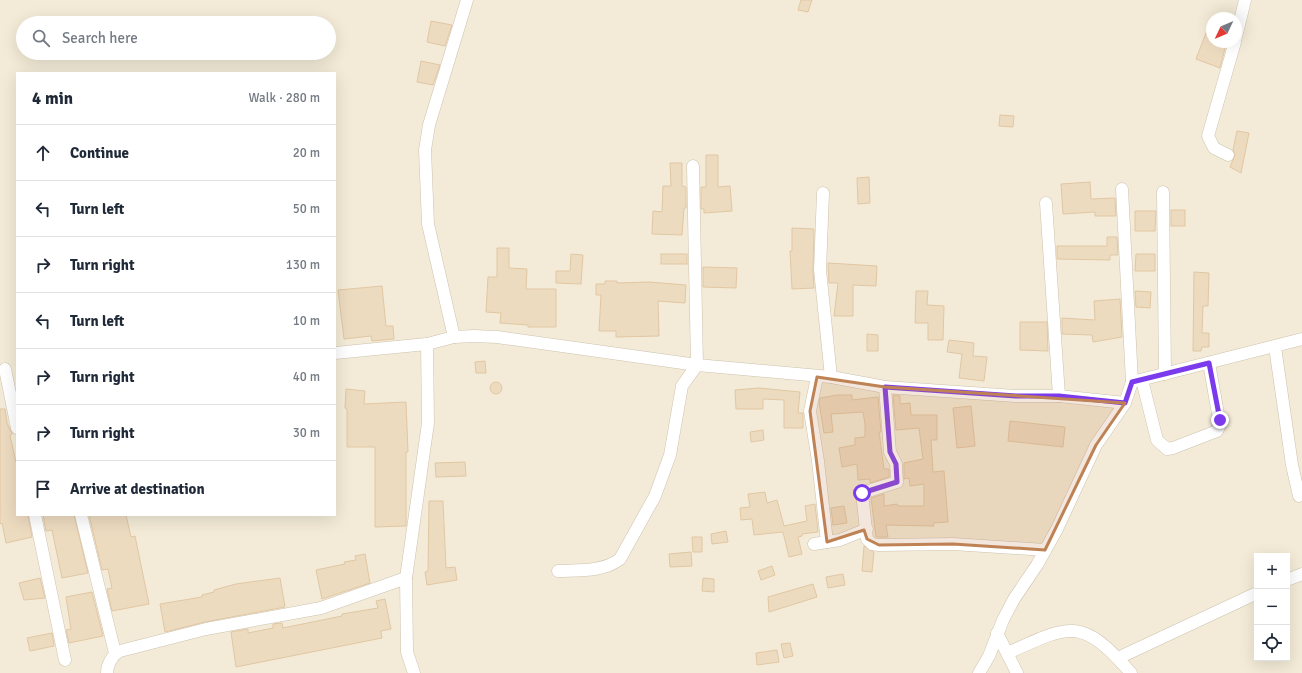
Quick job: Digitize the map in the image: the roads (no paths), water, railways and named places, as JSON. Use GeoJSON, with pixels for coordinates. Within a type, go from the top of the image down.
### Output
{"type":"FeatureCollection","features":[{"type":"Feature","properties":{"kind":"street"},"geometry":{"type":"LineString","coordinates":[[454,337],[428,224],[425,150],[429,126],[467,0]]}},
{"type":"Feature","properties":{"kind":"street"},"geometry":{"type":"LineString","coordinates":[[1242,12],[1245,0]]}},
{"type":"Feature","properties":{"kind":"street"},"geometry":{"type":"LineString","coordinates":[[1228,155],[1214,148],[1208,136],[1233,48]]}},
{"type":"Feature","properties":{"kind":"street"},"geometry":{"type":"LineString","coordinates":[[558,571],[603,568],[612,565],[620,559],[627,549],[655,496],[670,455],[682,386],[698,365],[693,166]]}},
{"type":"Feature","properties":{"kind":"street"},"geometry":{"type":"LineString","coordinates":[[1122,189],[1137,381],[1157,440],[1167,449],[1174,448],[1217,431],[1220,425],[1209,363]]}},
{"type":"Feature","properties":{"kind":"street"},"geometry":{"type":"LineString","coordinates":[[1163,192],[1165,374]]}},
{"type":"Feature","properties":{"kind":"street"},"geometry":{"type":"LineString","coordinates":[[823,193],[820,270],[831,376]]}},
{"type":"Feature","properties":{"kind":"street"},"geometry":{"type":"LineString","coordinates":[[1046,203],[1059,396]]}},
{"type":"Feature","properties":{"kind":"street"},"geometry":{"type":"LineString","coordinates":[[336,353],[427,344],[454,337],[497,337],[698,365],[831,376],[885,387],[1016,396],[1059,396],[1125,403]]}},
{"type":"Feature","properties":{"kind":"street"},"geometry":{"type":"LineString","coordinates":[[979,673],[989,656],[997,633],[1014,599],[1037,565],[1057,529],[1096,445],[1125,403],[1137,381],[1302,339]]}},
{"type":"Feature","properties":{"kind":"street"},"geometry":{"type":"LineString","coordinates":[[414,673],[407,652],[406,578],[428,422],[427,344]]}},
{"type":"Feature","properties":{"kind":"street"},"geometry":{"type":"LineString","coordinates":[[1275,347],[1297,464],[1299,496]]}},
{"type":"Feature","properties":{"kind":"street"},"geometry":{"type":"LineString","coordinates":[[16,368],[2,369],[16,424]]}},
{"type":"Feature","properties":{"kind":"street"},"geometry":{"type":"LineString","coordinates":[[818,376],[810,411],[818,461],[827,542]]}},
{"type":"Feature","properties":{"kind":"street"},"geometry":{"type":"LineString","coordinates":[[885,387],[890,452],[896,464],[897,482],[862,493],[867,539],[872,544],[879,545],[953,544],[1045,550]]}},
{"type":"Feature","properties":{"kind":"street"},"geometry":{"type":"LineString","coordinates":[[35,516],[65,660]]}},
{"type":"Feature","properties":{"kind":"street"},"geometry":{"type":"LineString","coordinates":[[81,516],[115,653]]}},
{"type":"Feature","properties":{"kind":"street"},"geometry":{"type":"LineString","coordinates":[[814,544],[840,540],[866,529]]}},
{"type":"Feature","properties":{"kind":"street"},"geometry":{"type":"LineString","coordinates":[[1290,579],[1302,574]]}},
{"type":"Feature","properties":{"kind":"street"},"geometry":{"type":"LineString","coordinates":[[107,673],[109,663],[115,653],[206,629],[321,608],[406,578]]}},
{"type":"Feature","properties":{"kind":"street"},"geometry":{"type":"LineString","coordinates":[[1118,658],[1254,594]]}},
{"type":"Feature","properties":{"kind":"street"},"geometry":{"type":"LineString","coordinates":[[1008,653],[1046,635],[1068,630],[1086,633],[1102,642],[1131,673]]}},
{"type":"Feature","properties":{"kind":"street"},"geometry":{"type":"LineString","coordinates":[[997,633],[1017,673]]}}]}
